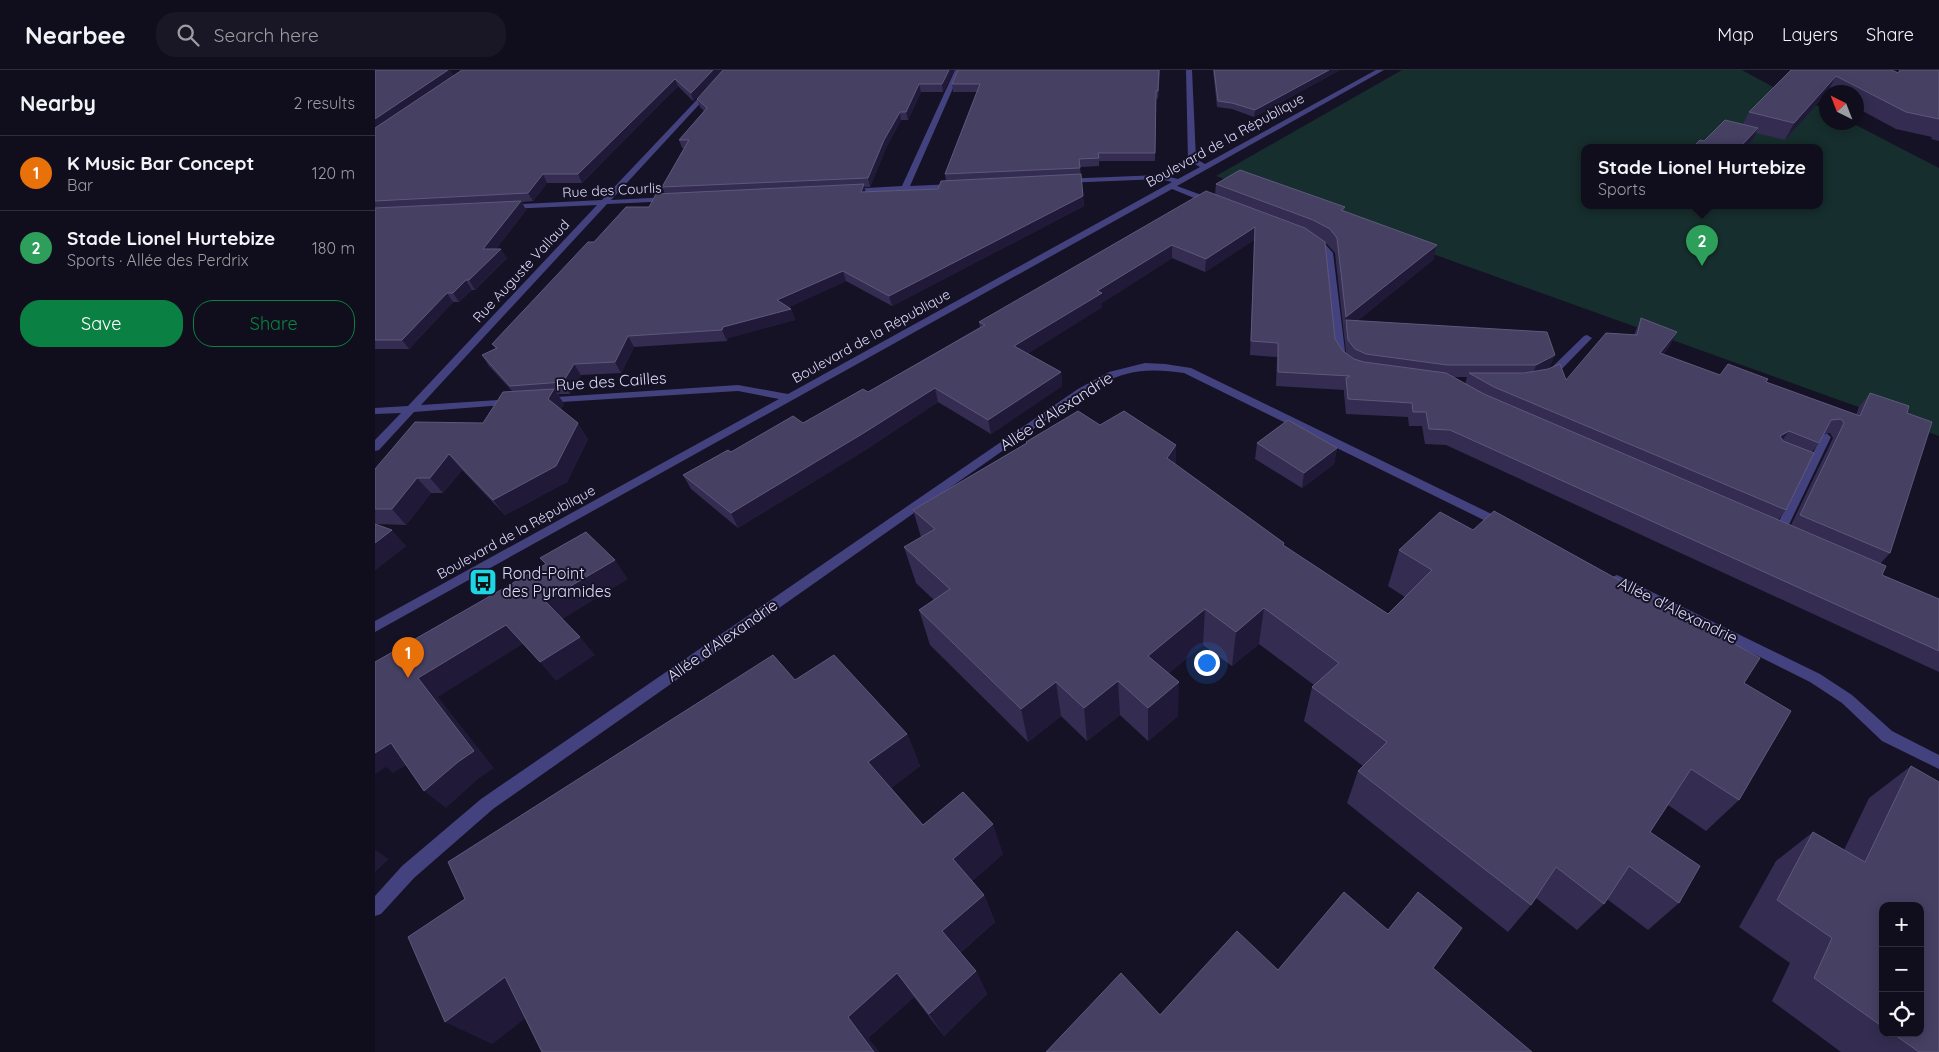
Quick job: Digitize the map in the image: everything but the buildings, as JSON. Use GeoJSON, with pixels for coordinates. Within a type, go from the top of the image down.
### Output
{"type":"FeatureCollection","features":[{"type":"Feature","properties":{"kind":"street","name":"Rue Auguste Vallaud"},"geometry":{"type":"LineString","coordinates":[[375,447],[728,70]]}},
{"type":"Feature","properties":{"kind":"street"},"geometry":{"type":"LineString","coordinates":[[905,188],[959,70]]}},
{"type":"Feature","properties":{"kind":"street"},"geometry":{"type":"LineString","coordinates":[[1189,70],[1192,160],[1205,167]]}},
{"type":"Feature","properties":{"kind":"street","name":"Boulevard de la République"},"geometry":{"type":"LineString","coordinates":[[375,627],[1381,70]]}},
{"type":"Feature","properties":{"kind":"street"},"geometry":{"type":"LineString","coordinates":[[1052,182],[1160,177],[1225,207]]}},
{"type":"Feature","properties":{"kind":"street"},"geometry":{"type":"LineString","coordinates":[[837,191],[964,185]]}},
{"type":"Feature","properties":{"kind":"street","name":"Rue des Courlis"},"geometry":{"type":"LineString","coordinates":[[493,208],[680,199]]}},
{"type":"Feature","properties":{"kind":"street"},"geometry":{"type":"LineString","coordinates":[[1307,238],[1323,246],[1329,253],[1339,354],[1343,361],[1350,366]]}},
{"type":"Feature","properties":{"kind":"street"},"geometry":{"type":"LineString","coordinates":[[1540,380],[1547,378],[1557,370],[1587,338]]}},
{"type":"Feature","properties":{"kind":"street","name":"Allée d'Alexandrie"},"geometry":{"type":"LineString","coordinates":[[375,908],[408,872],[487,804],[1040,420],[1113,373],[1129,368],[1158,366],[1187,370],[1516,531]]}},
{"type":"Feature","properties":{"kind":"street","name":"Rue des Cailles"},"geometry":{"type":"LineString","coordinates":[[375,410],[738,388],[788,397]]}},
{"type":"Feature","properties":{"kind":"street"},"geometry":{"type":"LineString","coordinates":[[1779,533],[1808,463],[1826,436]]}},
{"type":"Feature","properties":{"kind":"street","name":"Allée d'Alexandrie"},"geometry":{"type":"LineString","coordinates":[[1604,574],[1823,682],[1847,699],[1887,736],[1939,762]]}},
{"type":"Feature","properties":{"kind":"green space"},"geometry":{"type":"Polygon","coordinates":[[[1402,70],[1742,70],[1788,95],[1819,106],[1819,130],[1864,129],[1939,168],[1939,436],[1216,176],[1402,70]]]}},
{"type":"Feature","properties":{"kind":"place","name":"Stade Lionel Hurtebize"},"geometry":{"type":"Point","coordinates":[1702,266]}},
{"type":"Feature","properties":{"kind":"place","name":"Rond-Point des Pyramides"},"geometry":{"type":"Point","coordinates":[483,582]}},
{"type":"Feature","properties":{"kind":"place","name":"K Music Bar Concept"},"geometry":{"type":"Point","coordinates":[408,678]}}]}
